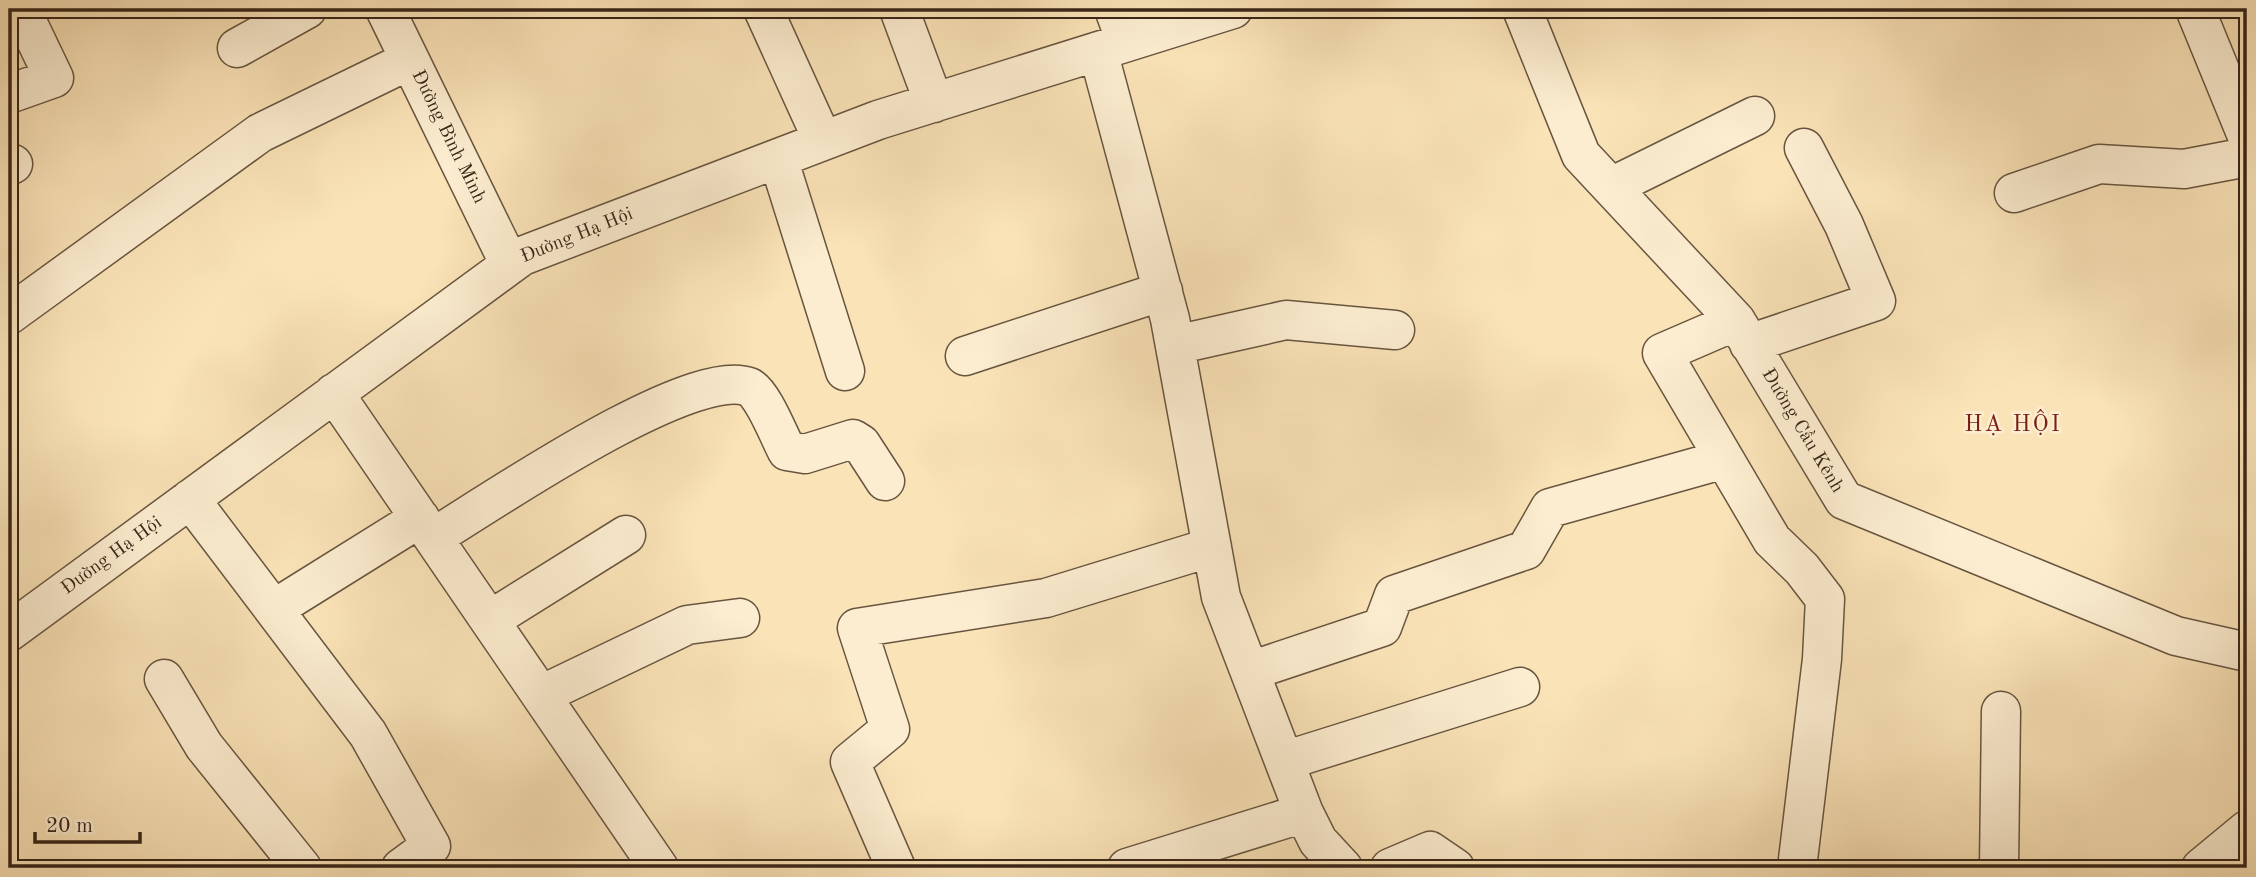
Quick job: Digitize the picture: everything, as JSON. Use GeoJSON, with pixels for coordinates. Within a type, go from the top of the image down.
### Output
{"type":"FeatureCollection","features":[{"type":"Feature","properties":{"kind":"street"},"geometry":{"type":"LineString","coordinates":[[9,94],[54,78],[21,9]]}},
{"type":"Feature","properties":{"kind":"street"},"geometry":{"type":"LineString","coordinates":[[237,48],[307,9]]}},
{"type":"Feature","properties":{"kind":"street","name":"Đường Bình Minh"},"geometry":{"type":"LineString","coordinates":[[385,9],[510,265]]}},
{"type":"Feature","properties":{"kind":"street"},"geometry":{"type":"LineString","coordinates":[[763,9],[823,141]]}},
{"type":"Feature","properties":{"kind":"street"},"geometry":{"type":"LineString","coordinates":[[899,9],[934,103]]}},
{"type":"Feature","properties":{"kind":"street","name":"Đường Hạ Hội"},"geometry":{"type":"LineString","coordinates":[[9,632],[522,256],[1113,34],[1233,9]]}},
{"type":"Feature","properties":{"kind":"street","name":"Đường Cầu Kênh"},"geometry":{"type":"LineString","coordinates":[[1522,9],[1581,155],[1742,332],[1844,500],[2176,636],[2247,652]]}},
{"type":"Feature","properties":{"kind":"street"},"geometry":{"type":"LineString","coordinates":[[2195,9],[2247,136]]}},
{"type":"Feature","properties":{"kind":"street"},"geometry":{"type":"LineString","coordinates":[[1113,34],[1175,345],[1221,597],[1304,813],[1318,841],[1343,868]]}},
{"type":"Feature","properties":{"kind":"street"},"geometry":{"type":"LineString","coordinates":[[9,315],[260,133],[410,60]]}},
{"type":"Feature","properties":{"kind":"street"},"geometry":{"type":"LineString","coordinates":[[1611,187],[1755,116]]}},
{"type":"Feature","properties":{"kind":"street"},"geometry":{"type":"LineString","coordinates":[[1797,868],[1822,659],[1825,599],[1802,569],[1772,540],[1662,353],[1876,301],[1844,225],[1804,148]]}},
{"type":"Feature","properties":{"kind":"street"},"geometry":{"type":"LineString","coordinates":[[2014,193],[2099,164],[2184,169],[2247,157]]}},
{"type":"Feature","properties":{"kind":"street"},"geometry":{"type":"LineString","coordinates":[[778,158],[845,371]]}},
{"type":"Feature","properties":{"kind":"street"},"geometry":{"type":"LineString","coordinates":[[965,356],[1163,291]]}},
{"type":"Feature","properties":{"kind":"street"},"geometry":{"type":"LineString","coordinates":[[1175,345],[1286,320],[1395,330]]}},
{"type":"Feature","properties":{"kind":"street"},"geometry":{"type":"LineString","coordinates":[[274,609],[637,415],[703,389],[734,384],[748,387],[757,394],[787,451],[805,454],[853,439],[862,444],[885,481]]}},
{"type":"Feature","properties":{"kind":"street"},"geometry":{"type":"LineString","coordinates":[[334,393],[659,868]]}},
{"type":"Feature","properties":{"kind":"street"},"geometry":{"type":"LineString","coordinates":[[1250,671],[1382,627],[1394,595],[1525,550],[1550,508],[1707,464]]}},
{"type":"Feature","properties":{"kind":"street"},"geometry":{"type":"LineString","coordinates":[[190,499],[368,734],[431,846],[401,868]]}},
{"type":"Feature","properties":{"kind":"street"},"geometry":{"type":"LineString","coordinates":[[490,620],[626,535]]}},
{"type":"Feature","properties":{"kind":"street"},"geometry":{"type":"LineString","coordinates":[[896,868],[850,762],[890,729],[858,628],[1046,598],[1212,547]]}},
{"type":"Feature","properties":{"kind":"street"},"geometry":{"type":"LineString","coordinates":[[541,695],[687,625],[740,618]]}},
{"type":"Feature","properties":{"kind":"street"},"geometry":{"type":"LineString","coordinates":[[164,678],[204,746],[302,868]]}},
{"type":"Feature","properties":{"kind":"street"},"geometry":{"type":"LineString","coordinates":[[1284,761],[1520,687]]}},
{"type":"Feature","properties":{"kind":"street"},"geometry":{"type":"LineString","coordinates":[[1999,868],[2001,711]]}},
{"type":"Feature","properties":{"kind":"street"},"geometry":{"type":"LineString","coordinates":[[1127,868],[1304,813]]}},
{"type":"Feature","properties":{"kind":"street"},"geometry":{"type":"LineString","coordinates":[[2201,868],[2247,830]]}},
{"type":"Feature","properties":{"kind":"street"},"geometry":{"type":"LineString","coordinates":[[1390,868],[1430,851],[1455,868]]}},
{"type":"Feature","properties":{"kind":"district","name":"HẠ HỘI"},"geometry":{"type":"Point","coordinates":[2013,424]}}]}
